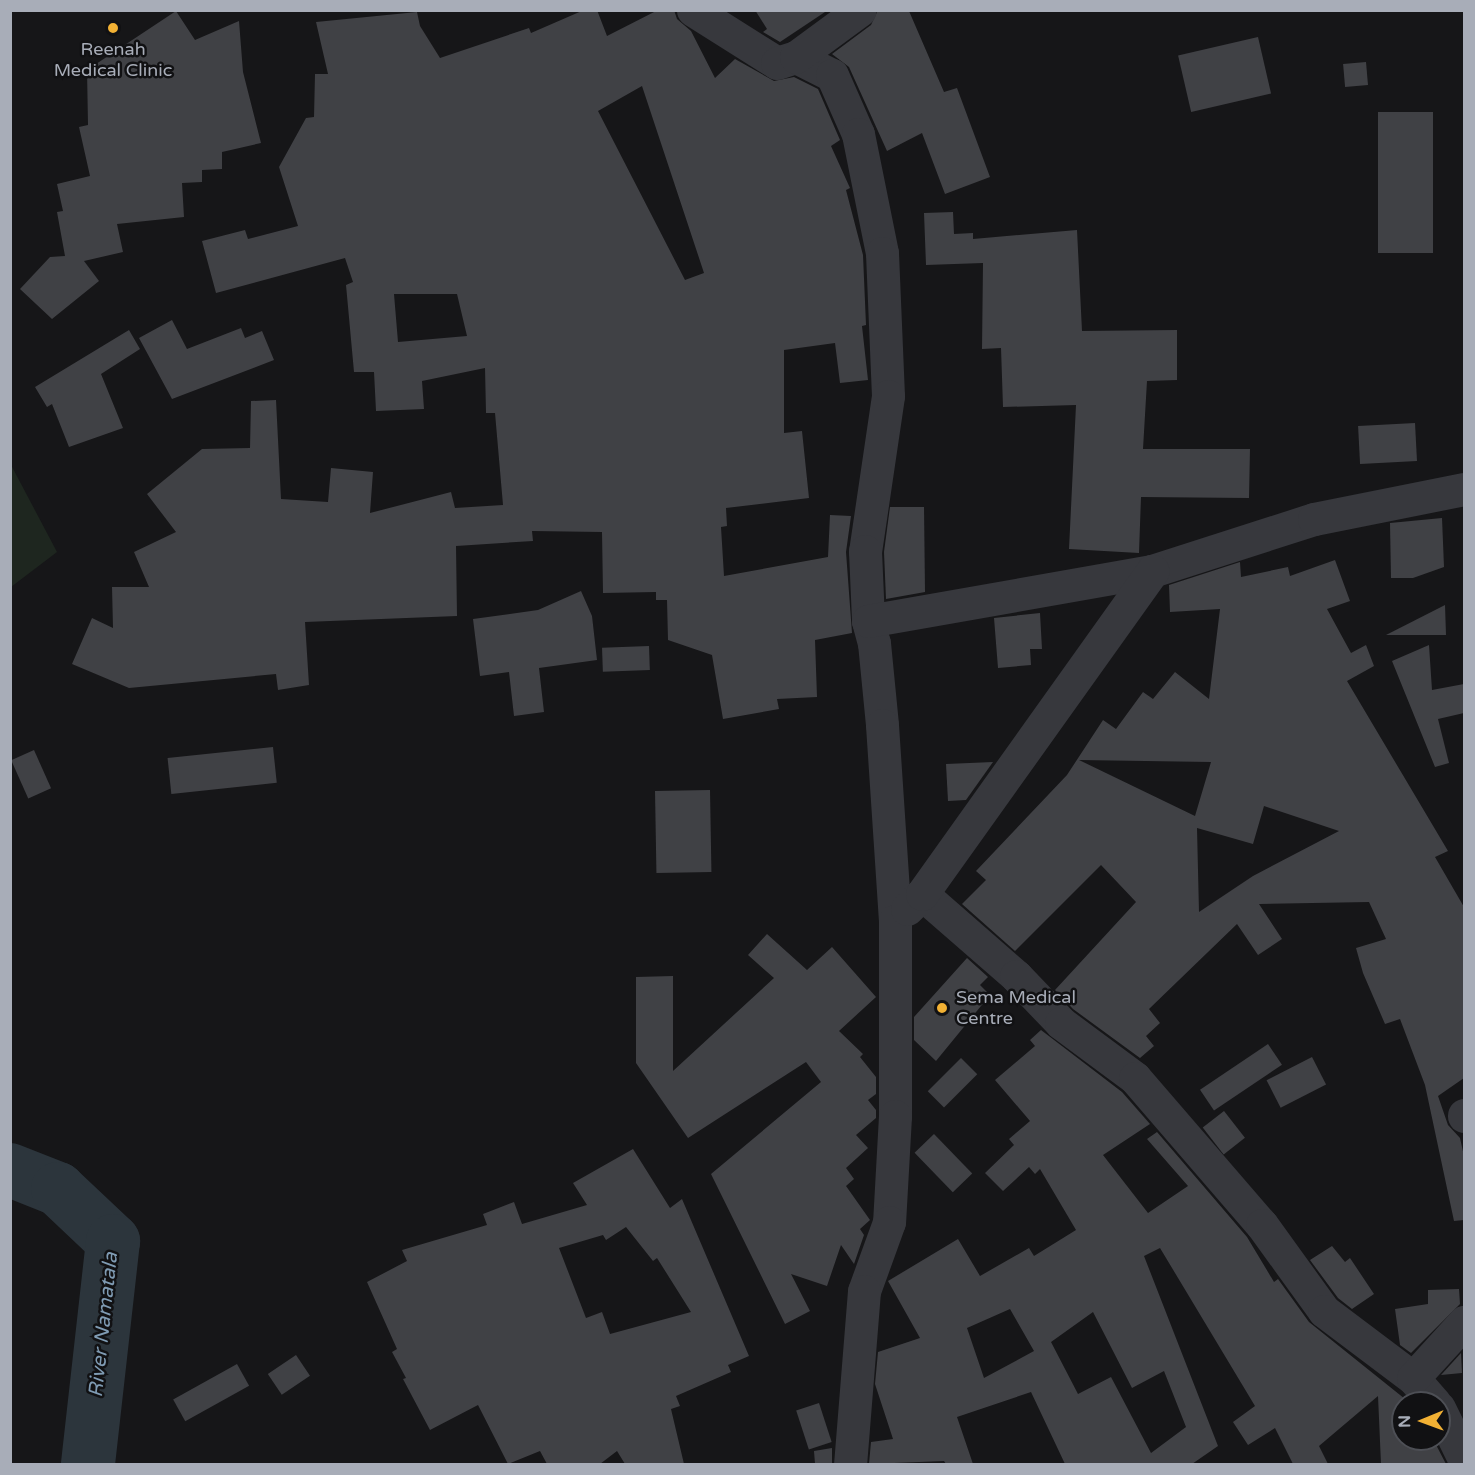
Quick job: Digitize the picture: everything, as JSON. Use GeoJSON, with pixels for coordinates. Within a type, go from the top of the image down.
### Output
{"type":"FeatureCollection","features":[{"type":"Feature","properties":{"kind":"street"},"geometry":{"type":"LineString","coordinates":[[693,10],[777,63],[796,57],[860,10]]}},
{"type":"Feature","properties":{"kind":"street"},"geometry":{"type":"LineString","coordinates":[[796,57],[832,75],[849,114],[875,205],[882,253],[888,396],[866,539],[867,621],[874,643],[882,724],[896,921],[896,1116],[889,1222],[864,1291],[850,1464]]}},
{"type":"Feature","properties":{"kind":"street"},"geometry":{"type":"LineString","coordinates":[[867,621],[1152,570],[1314,519],[1464,489]]}},
{"type":"Feature","properties":{"kind":"street"},"geometry":{"type":"LineString","coordinates":[[896,921],[922,894],[1152,570]]}},
{"type":"Feature","properties":{"kind":"street"},"geometry":{"type":"LineString","coordinates":[[922,894],[1016,976],[1061,1023],[1135,1078],[1262,1226],[1324,1311],[1413,1378],[1425,1391]]}},
{"type":"Feature","properties":{"kind":"street"},"geometry":{"type":"LineString","coordinates":[[1413,1378],[1464,1322]]}},
{"type":"Feature","properties":{"kind":"street"},"geometry":{"type":"LineString","coordinates":[[1451,1432],[1464,1459]]}},
{"type":"Feature","properties":{"kind":"shaded area"},"geometry":{"type":"Polygon","coordinates":[[[10,463],[57,552],[11,587],[10,587],[10,463]]]}},
{"type":"Feature","properties":{"kind":"building"},"geometry":{"type":"Polygon","coordinates":[[[584,10],[597,10],[607,36],[658,10],[674,10],[677,19],[691,31],[715,78],[735,59],[774,81],[794,77],[818,89],[840,140],[831,146],[850,188],[846,190],[863,255],[866,325],[862,326],[868,380],[840,383],[835,343],[784,350],[784,433],[802,431],[809,498],[726,508],[727,526],[721,527],[724,576],[828,557],[830,515],[851,516],[846,552],[852,633],[815,640],[817,697],[777,699],[779,709],[723,719],[712,655],[668,640],[667,600],[656,600],[656,592],[603,593],[602,532],[532,531],[533,541],[456,546],[457,616],[305,622],[309,685],[278,690],[276,674],[129,688],[72,664],[92,618],[113,628],[112,587],[149,587],[134,552],[176,532],[147,494],[202,449],[250,448],[251,401],[276,400],[281,499],[328,502],[331,468],[373,472],[370,513],[451,492],[455,508],[503,505],[495,413],[486,413],[485,368],[422,381],[424,409],[376,411],[374,372],[354,372],[346,285],[353,282],[345,258],[216,293],[202,241],[245,230],[248,239],[298,226],[279,167],[306,118],[314,117],[315,74],[328,74],[316,22],[417,12],[420,26],[440,58],[529,28],[531,33],[584,10]],[[642,86],[598,111],[685,280],[704,273],[642,86]],[[394,294],[398,342],[467,336],[457,294],[394,294]]]}},
{"type":"Feature","properties":{"kind":"building"},"geometry":{"type":"Polygon","coordinates":[[[755,10],[828,10],[780,42],[763,32],[767,29],[755,10]]]}},
{"type":"Feature","properties":{"kind":"building"},"geometry":{"type":"Polygon","coordinates":[[[878,10],[909,11],[944,92],[957,88],[990,177],[945,194],[922,133],[887,151],[849,67],[832,54],[871,25],[878,10]]]}},
{"type":"Feature","properties":{"kind":"building"},"geometry":{"type":"Polygon","coordinates":[[[176,11],[195,40],[239,21],[243,72],[261,143],[222,152],[222,169],[202,170],[202,182],[182,183],[184,217],[117,224],[123,252],[84,261],[99,281],[52,319],[20,289],[50,257],[65,256],[57,212],[63,211],[57,184],[90,176],[79,127],[88,125],[87,70],[176,11]]]}},
{"type":"Feature","properties":{"kind":"building"},"geometry":{"type":"Polygon","coordinates":[[[1258,37],[1271,94],[1191,112],[1178,55],[1258,37]]]}},
{"type":"Feature","properties":{"kind":"building"},"geometry":{"type":"Polygon","coordinates":[[[1366,62],[1368,85],[1345,87],[1343,64],[1366,62]]]}},
{"type":"Feature","properties":{"kind":"building"},"geometry":{"type":"Polygon","coordinates":[[[1378,112],[1433,112],[1433,253],[1378,253],[1378,112]]]}},
{"type":"Feature","properties":{"kind":"building"},"geometry":{"type":"Polygon","coordinates":[[[953,212],[954,234],[973,233],[973,239],[1077,230],[1082,331],[1177,330],[1177,380],[1147,381],[1143,449],[1250,449],[1249,498],[1141,497],[1139,553],[1069,549],[1076,405],[1003,407],[1001,348],[982,349],[983,263],[926,265],[924,213],[953,212]]]}},
{"type":"Feature","properties":{"kind":"building"},"geometry":{"type":"Polygon","coordinates":[[[172,320],[187,349],[241,328],[245,338],[262,331],[274,360],[172,399],[139,338],[172,320]]]}},
{"type":"Feature","properties":{"kind":"building"},"geometry":{"type":"Polygon","coordinates":[[[129,330],[140,349],[101,374],[123,428],[69,447],[52,404],[47,407],[35,387],[129,330]]]}},
{"type":"Feature","properties":{"kind":"building"},"geometry":{"type":"Polygon","coordinates":[[[1415,423],[1417,461],[1360,464],[1358,426],[1415,423]]]}},
{"type":"Feature","properties":{"kind":"building"},"geometry":{"type":"Polygon","coordinates":[[[890,507],[924,507],[925,592],[886,599],[884,552],[890,507]]]}},
{"type":"Feature","properties":{"kind":"building"},"geometry":{"type":"Polygon","coordinates":[[[1442,518],[1444,567],[1413,578],[1391,578],[1390,523],[1442,518]]]}},
{"type":"Feature","properties":{"kind":"building"},"geometry":{"type":"Polygon","coordinates":[[[1335,560],[1350,601],[1327,609],[1351,653],[1366,645],[1374,666],[1347,681],[1448,851],[1435,857],[1464,907],[1464,1078],[1438,1096],[1448,1125],[1460,1138],[1464,1156],[1464,1220],[1454,1221],[1425,1085],[1400,1019],[1385,1024],[1363,973],[1356,948],[1386,939],[1369,902],[1259,904],[1282,939],[1258,955],[1237,924],[1149,1009],[1160,1023],[1146,1036],[1154,1046],[1140,1058],[1073,1009],[1055,990],[1136,902],[1101,865],[1015,951],[962,904],[986,880],[976,871],[1067,775],[1103,720],[1116,729],[1143,692],[1153,699],[1175,672],[1209,699],[1220,609],[1170,612],[1169,585],[1240,562],[1241,577],[1288,567],[1290,576],[1335,560]],[[1079,760],[1195,816],[1211,762],[1079,760]],[[1264,806],[1253,844],[1197,828],[1199,912],[1253,876],[1339,831],[1264,806]]]}},
{"type":"Feature","properties":{"kind":"building"},"geometry":{"type":"Polygon","coordinates":[[[581,591],[592,616],[597,660],[539,668],[544,712],[514,716],[509,672],[480,676],[473,619],[538,610],[581,591]]]}},
{"type":"Feature","properties":{"kind":"building"},"geometry":{"type":"Polygon","coordinates":[[[1445,605],[1446,635],[1386,635],[1445,605]]]}},
{"type":"Feature","properties":{"kind":"building"},"geometry":{"type":"Polygon","coordinates":[[[1040,613],[1042,649],[1030,649],[1031,665],[998,668],[994,618],[1040,613]]]}},
{"type":"Feature","properties":{"kind":"building"},"geometry":{"type":"Polygon","coordinates":[[[1429,645],[1432,690],[1464,684],[1464,713],[1438,719],[1449,763],[1435,767],[1392,661],[1429,645]]]}},
{"type":"Feature","properties":{"kind":"building"},"geometry":{"type":"Polygon","coordinates":[[[649,646],[650,670],[603,672],[602,648],[649,646]]]}},
{"type":"Feature","properties":{"kind":"building"},"geometry":{"type":"Polygon","coordinates":[[[273,747],[277,783],[171,794],[168,758],[273,747]]]}},
{"type":"Feature","properties":{"kind":"building"},"geometry":{"type":"Polygon","coordinates":[[[34,750],[51,788],[28,799],[11,760],[34,750]]]}},
{"type":"Feature","properties":{"kind":"building"},"geometry":{"type":"Polygon","coordinates":[[[993,762],[966,800],[948,801],[946,764],[993,762]]]}},
{"type":"Feature","properties":{"kind":"building"},"geometry":{"type":"Polygon","coordinates":[[[710,790],[711,872],[656,873],[655,791],[710,790]]]}},
{"type":"Feature","properties":{"kind":"building"},"geometry":{"type":"Polygon","coordinates":[[[767,934],[807,970],[832,947],[876,997],[839,1031],[863,1054],[860,1057],[876,1077],[876,1094],[868,1100],[876,1110],[876,1118],[856,1135],[868,1148],[846,1168],[854,1179],[846,1186],[870,1220],[860,1229],[864,1235],[854,1264],[841,1245],[827,1286],[791,1274],[810,1311],[785,1324],[711,1174],[821,1082],[806,1062],[688,1138],[636,1063],[636,977],[673,976],[673,1071],[774,978],[748,955],[767,934]]]}},
{"type":"Feature","properties":{"kind":"building"},"geometry":{"type":"Polygon","coordinates":[[[967,958],[988,977],[980,985],[990,995],[936,1061],[914,1040],[914,1017],[967,958]]]}},
{"type":"Feature","properties":{"kind":"building"},"geometry":{"type":"Polygon","coordinates":[[[1041,1030],[1122,1092],[1150,1124],[1103,1155],[1148,1213],[1188,1186],[1147,1139],[1157,1132],[1247,1237],[1274,1282],[1278,1279],[1309,1322],[1395,1391],[1391,1391],[1391,1451],[1439,1451],[1446,1464],[1381,1464],[1378,1396],[1319,1446],[1328,1464],[1293,1464],[1275,1428],[1248,1445],[1233,1422],[1255,1406],[1160,1248],[1144,1256],[1218,1446],[1192,1464],[1065,1464],[1031,1392],[957,1417],[973,1464],[946,1464],[944,1461],[869,1464],[871,1442],[893,1439],[875,1384],[878,1352],[920,1338],[888,1281],[958,1239],[980,1276],[1029,1248],[1034,1256],[1076,1230],[1040,1169],[1035,1174],[1029,1167],[1003,1191],[985,1173],[1014,1145],[1009,1139],[1030,1121],[995,1080],[1035,1046],[1030,1040],[1041,1030]],[[1010,1309],[967,1328],[984,1378],[1034,1351],[1010,1309]],[[1093,1312],[1051,1342],[1078,1394],[1111,1377],[1151,1453],[1186,1427],[1164,1371],[1132,1388],[1093,1312]]]}},
{"type":"Feature","properties":{"kind":"building"},"geometry":{"type":"Polygon","coordinates":[[[1268,1044],[1282,1065],[1214,1111],[1200,1090],[1268,1044]]]}},
{"type":"Feature","properties":{"kind":"building"},"geometry":{"type":"Polygon","coordinates":[[[1312,1057],[1326,1085],[1281,1108],[1267,1080],[1312,1057]]]}},
{"type":"Feature","properties":{"kind":"building"},"geometry":{"type":"Polygon","coordinates":[[[961,1058],[977,1074],[944,1107],[928,1091],[961,1058]]]}},
{"type":"Feature","properties":{"kind":"building"},"geometry":{"type":"Polygon","coordinates":[[[1224,1111],[1245,1138],[1224,1154],[1203,1128],[1224,1111]]]}},
{"type":"Feature","properties":{"kind":"building"},"geometry":{"type":"Polygon","coordinates":[[[934,1134],[972,1174],[953,1192],[915,1153],[934,1134]]]}},
{"type":"Feature","properties":{"kind":"building"},"geometry":{"type":"Polygon","coordinates":[[[633,1149],[670,1208],[682,1199],[749,1356],[728,1365],[731,1372],[676,1396],[680,1406],[671,1409],[684,1464],[625,1464],[617,1451],[600,1464],[547,1464],[540,1451],[508,1464],[478,1405],[430,1430],[403,1379],[406,1378],[392,1352],[397,1349],[367,1282],[407,1261],[402,1250],[487,1225],[483,1214],[514,1202],[522,1224],[587,1205],[573,1183],[633,1149]],[[626,1227],[606,1240],[603,1235],[559,1248],[586,1318],[602,1312],[610,1334],[691,1312],[657,1258],[653,1261],[626,1227]]]}},
{"type":"Feature","properties":{"kind":"building"},"geometry":{"type":"Polygon","coordinates":[[[1332,1246],[1345,1262],[1350,1258],[1374,1294],[1352,1309],[1338,1298],[1310,1260],[1332,1246]]]}},
{"type":"Feature","properties":{"kind":"building"},"geometry":{"type":"Polygon","coordinates":[[[1459,1289],[1460,1304],[1411,1353],[1400,1345],[1395,1309],[1428,1304],[1428,1290],[1459,1289]]]}},
{"type":"Feature","properties":{"kind":"building"},"geometry":{"type":"Polygon","coordinates":[[[1461,1353],[1462,1373],[1441,1375],[1461,1353]]]}},
{"type":"Feature","properties":{"kind":"building"},"geometry":{"type":"Polygon","coordinates":[[[296,1355],[310,1376],[282,1395],[268,1374],[296,1355]]]}},
{"type":"Feature","properties":{"kind":"building"},"geometry":{"type":"Polygon","coordinates":[[[237,1364],[249,1386],[185,1421],[173,1399],[237,1364]]]}},
{"type":"Feature","properties":{"kind":"building"},"geometry":{"type":"Polygon","coordinates":[[[819,1403],[832,1442],[809,1449],[796,1410],[819,1403]]]}},
{"type":"Feature","properties":{"kind":"building"},"geometry":{"type":"Polygon","coordinates":[[[832,1448],[832,1464],[815,1464],[814,1451],[832,1448]]]}},
{"type":"Feature","properties":{"kind":"waterway","name":"River Namatala"},"geometry":{"type":"LineString","coordinates":[[10,1170],[58,1189],[113,1241],[88,1464]]}},
{"type":"Feature","properties":{"kind":"place","name":"Reenah Medical Clinic"},"geometry":{"type":"Point","coordinates":[113,28]}},
{"type":"Feature","properties":{"kind":"place","name":"Sema Medical Centre"},"geometry":{"type":"Point","coordinates":[942,1008]}}]}
